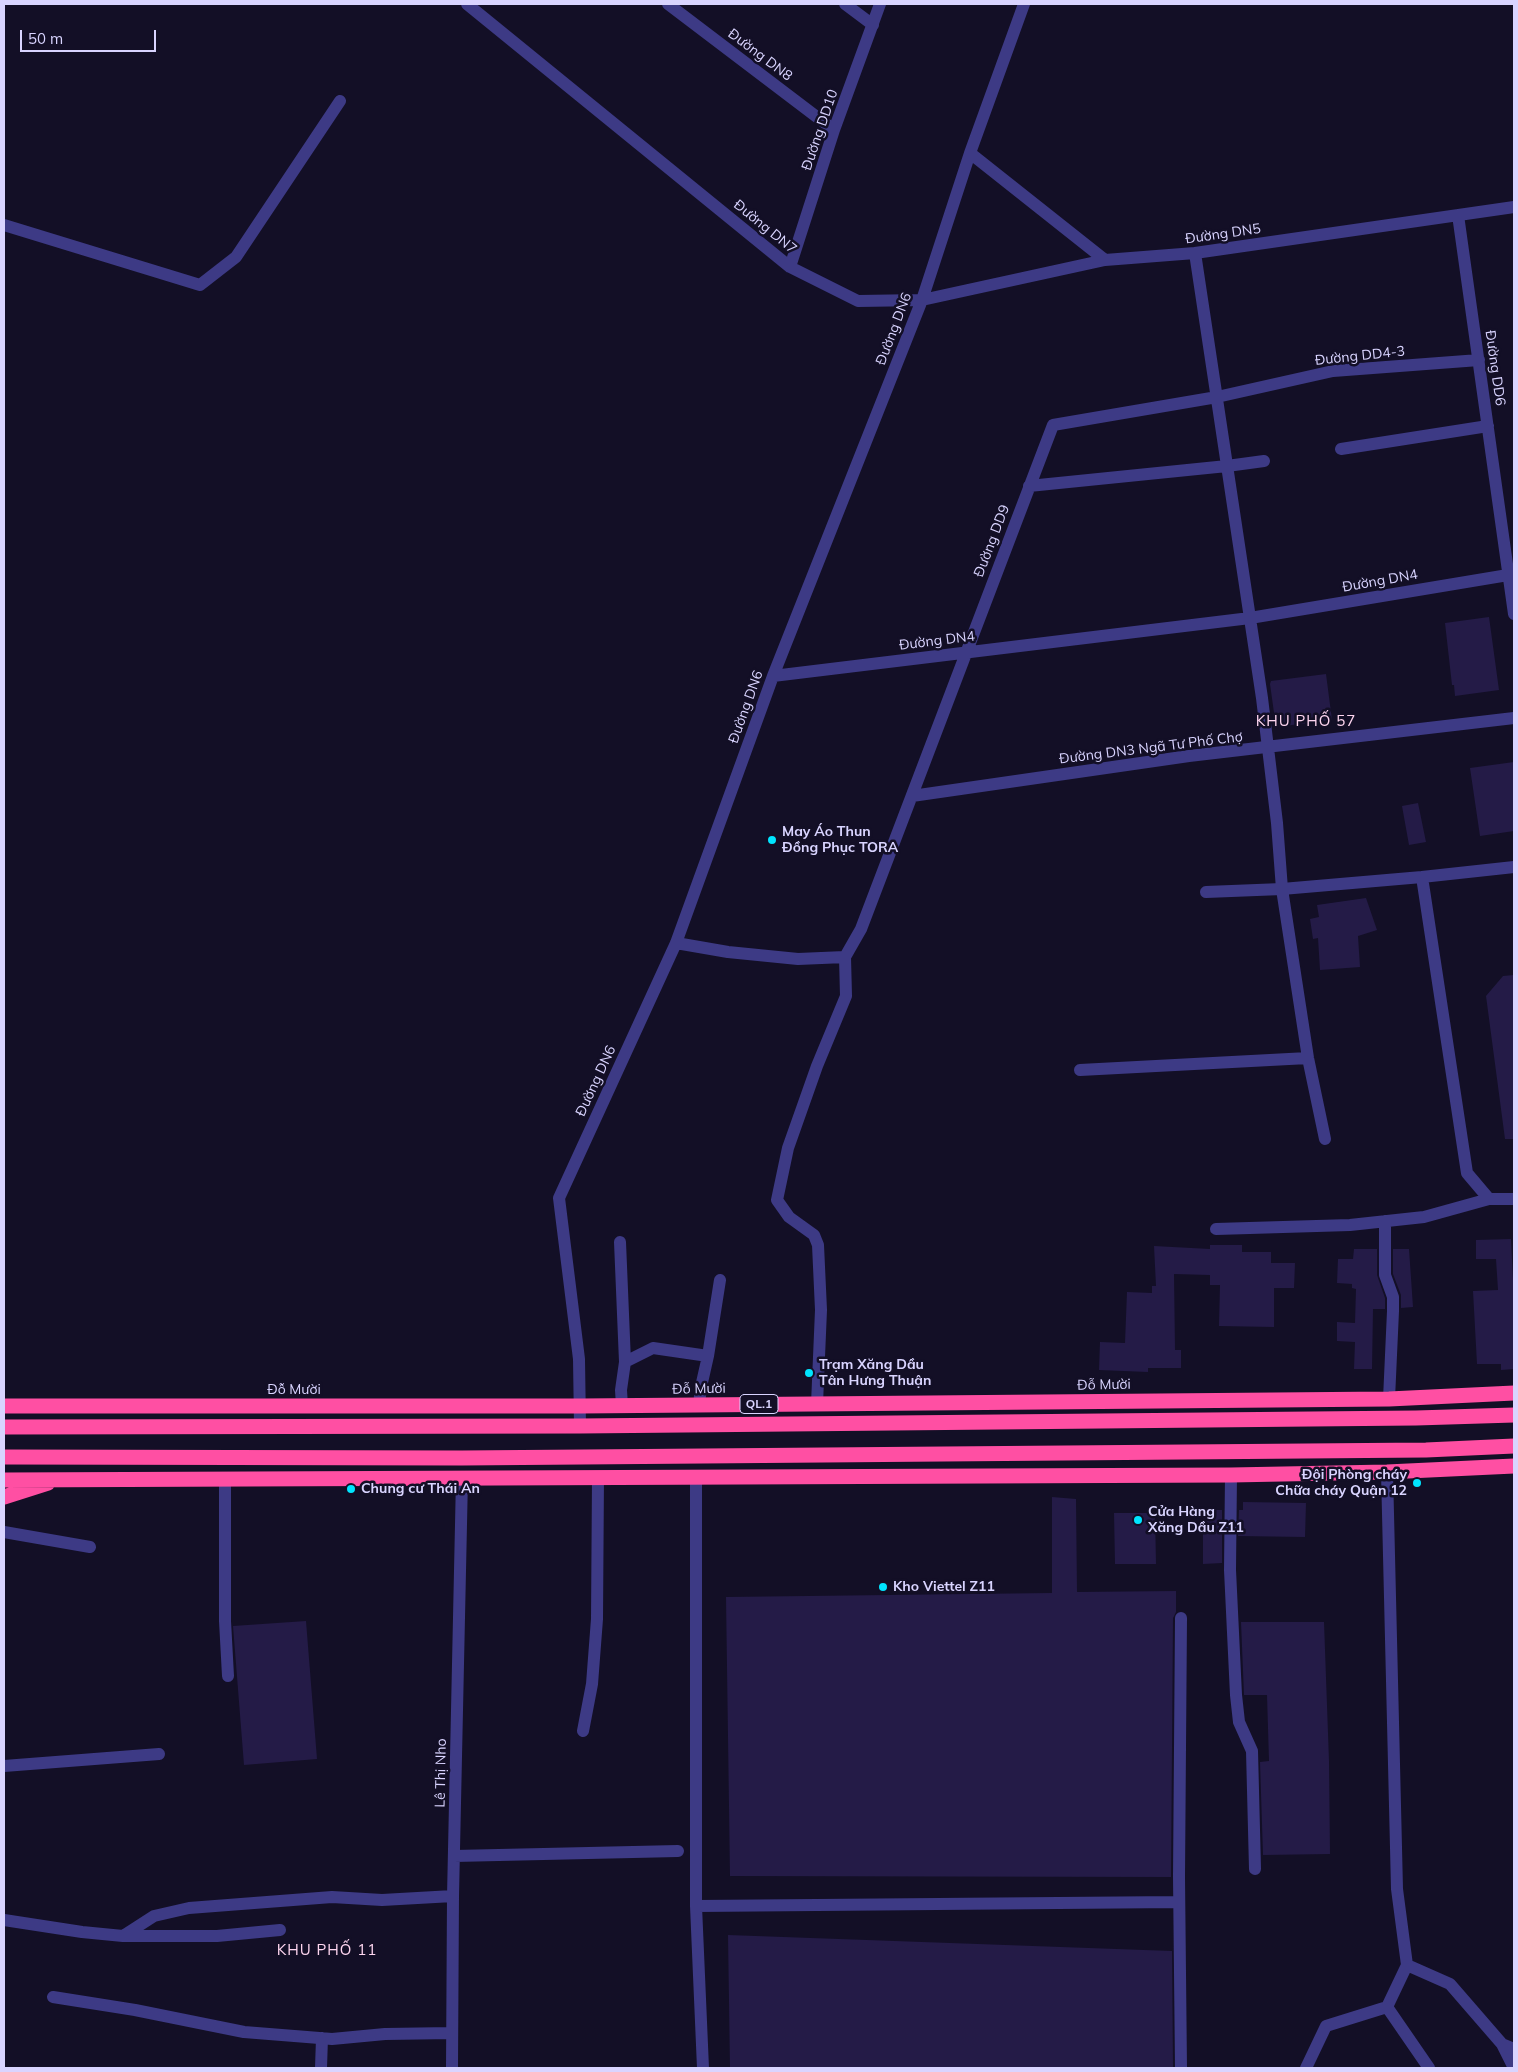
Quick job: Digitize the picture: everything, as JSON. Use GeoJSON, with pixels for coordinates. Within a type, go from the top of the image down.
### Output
{"type":"FeatureCollection","features":[{"type":"Feature","properties":{"kind":"highway","name":"Đỗ Mười"},"geometry":{"type":"LineString","coordinates":[[4,1406],[622,1406],[1388,1399],[1514,1393]]}},
{"type":"Feature","properties":{"kind":"highway","name":"QL.1"},"geometry":{"type":"LineString","coordinates":[[4,1427],[580,1426],[1386,1419],[1514,1415]]}},
{"type":"Feature","properties":{"kind":"highway"},"geometry":{"type":"LineString","coordinates":[[4,1458],[462,1458],[1426,1450],[1514,1446]]}},
{"type":"Feature","properties":{"kind":"highway"},"geometry":{"type":"LineString","coordinates":[[4,1458],[64,1478]]}},
{"type":"Feature","properties":{"kind":"highway"},"geometry":{"type":"LineString","coordinates":[[4,1497],[136,1458]]}},
{"type":"Feature","properties":{"kind":"highway"},"geometry":{"type":"LineString","coordinates":[[462,1458],[462,1478]]}},
{"type":"Feature","properties":{"kind":"highway"},"geometry":{"type":"LineString","coordinates":[[4,1480],[64,1478],[225,1479],[1231,1474],[1387,1472],[1514,1466]]}},
{"type":"Feature","properties":{"kind":"street","name":"Đường DN7"},"geometry":{"type":"LineString","coordinates":[[466,4],[790,266],[858,301],[922,300],[1105,260]]}},
{"type":"Feature","properties":{"kind":"street","name":"Đường DN8"},"geometry":{"type":"LineString","coordinates":[[668,4],[834,130]]}},
{"type":"Feature","properties":{"kind":"street"},"geometry":{"type":"LineString","coordinates":[[845,4],[873,25]]}},
{"type":"Feature","properties":{"kind":"street","name":"Đường DD10"},"geometry":{"type":"LineString","coordinates":[[790,266],[834,130],[880,4]]}},
{"type":"Feature","properties":{"kind":"street","name":"Đường DN6"},"geometry":{"type":"LineString","coordinates":[[580,1426],[579,1359],[558,1198],[676,943],[773,676],[922,300],[970,153],[1024,4]]}},
{"type":"Feature","properties":{"kind":"street"},"geometry":{"type":"LineString","coordinates":[[4,225],[200,285],[236,257],[340,101]]}},
{"type":"Feature","properties":{"kind":"street"},"geometry":{"type":"LineString","coordinates":[[970,153],[1105,260]]}},
{"type":"Feature","properties":{"kind":"street","name":"Đường DN5"},"geometry":{"type":"LineString","coordinates":[[1105,260],[1196,253],[1514,207]]}},
{"type":"Feature","properties":{"kind":"street","name":"Đường DD6"},"geometry":{"type":"LineString","coordinates":[[1458,215],[1488,426],[1512,575],[1514,614]]}},
{"type":"Feature","properties":{"kind":"street"},"geometry":{"type":"LineString","coordinates":[[1196,253],[1268,748],[1277,823],[1282,889],[1308,1058],[1325,1139]]}},
{"type":"Feature","properties":{"kind":"street","name":"Đường DD4-3"},"geometry":{"type":"LineString","coordinates":[[1217,397],[1332,371],[1479,360]]}},
{"type":"Feature","properties":{"kind":"street","name":"Đường DD9"},"geometry":{"type":"LineString","coordinates":[[845,957],[861,929],[1053,425],[1217,397]]}},
{"type":"Feature","properties":{"kind":"street"},"geometry":{"type":"LineString","coordinates":[[1341,449],[1488,426]]}},
{"type":"Feature","properties":{"kind":"street"},"geometry":{"type":"LineString","coordinates":[[1029,486],[1264,461]]}},
{"type":"Feature","properties":{"kind":"street","name":"Đường DN4"},"geometry":{"type":"LineString","coordinates":[[773,676],[1250,618],[1512,575]]}},
{"type":"Feature","properties":{"kind":"street","name":"Đường DN3 Ngã Tư Phố Chợ"},"geometry":{"type":"LineString","coordinates":[[912,796],[1189,756],[1514,718]]}},
{"type":"Feature","properties":{"kind":"street"},"geometry":{"type":"LineString","coordinates":[[1206,892],[1282,889],[1514,867]]}},
{"type":"Feature","properties":{"kind":"street"},"geometry":{"type":"LineString","coordinates":[[1422,877],[1467,1173],[1488,1199]]}},
{"type":"Feature","properties":{"kind":"street"},"geometry":{"type":"LineString","coordinates":[[676,943],[728,952],[798,959],[845,957],[846,996],[817,1066],[788,1148],[777,1200],[788,1217],[814,1236],[818,1245],[821,1310],[817,1404]]}},
{"type":"Feature","properties":{"kind":"street"},"geometry":{"type":"LineString","coordinates":[[1080,1070],[1308,1058]]}},
{"type":"Feature","properties":{"kind":"street"},"geometry":{"type":"LineString","coordinates":[[1216,1229],[1350,1225],[1424,1217],[1488,1199],[1514,1199]]}},
{"type":"Feature","properties":{"kind":"street"},"geometry":{"type":"LineString","coordinates":[[1384,1221],[1385,1275],[1393,1297],[1388,1399]]}},
{"type":"Feature","properties":{"kind":"street"},"geometry":{"type":"LineString","coordinates":[[620,1242],[625,1362],[621,1390],[622,1406]]}},
{"type":"Feature","properties":{"kind":"street"},"geometry":{"type":"LineString","coordinates":[[699,1405],[720,1280]]}},
{"type":"Feature","properties":{"kind":"street"},"geometry":{"type":"LineString","coordinates":[[625,1362],[653,1348],[708,1356]]}},
{"type":"Feature","properties":{"kind":"street"},"geometry":{"type":"LineString","coordinates":[[1306,2068],[1326,2026],[1387,2006],[1407,1965],[1397,1889],[1387,1472]]}},
{"type":"Feature","properties":{"kind":"street"},"geometry":{"type":"LineString","coordinates":[[1231,1474],[1230,1570],[1236,1695],[1239,1722],[1252,1751],[1255,1869]]}},
{"type":"Feature","properties":{"kind":"street"},"geometry":{"type":"LineString","coordinates":[[696,1476],[696,1906],[703,2068]]}},
{"type":"Feature","properties":{"kind":"street"},"geometry":{"type":"LineString","coordinates":[[583,1731],[592,1684],[597,1619],[598,1477]]}},
{"type":"Feature","properties":{"kind":"street","name":"Lê Thị Nho"},"geometry":{"type":"LineString","coordinates":[[452,2068],[453,1896],[462,1478]]}},
{"type":"Feature","properties":{"kind":"street"},"geometry":{"type":"LineString","coordinates":[[225,1479],[225,1621],[228,1676]]}},
{"type":"Feature","properties":{"kind":"street"},"geometry":{"type":"LineString","coordinates":[[4,1532],[90,1547]]}},
{"type":"Feature","properties":{"kind":"street"},"geometry":{"type":"LineString","coordinates":[[1181,1618],[1179,1902],[1181,2068]]}},
{"type":"Feature","properties":{"kind":"street"},"geometry":{"type":"LineString","coordinates":[[4,1766],[159,1754]]}},
{"type":"Feature","properties":{"kind":"street"},"geometry":{"type":"LineString","coordinates":[[454,1856],[678,1851]]}},
{"type":"Feature","properties":{"kind":"street"},"geometry":{"type":"LineString","coordinates":[[123,1936],[154,1916],[189,1908],[332,1897],[382,1900],[453,1896]]}},
{"type":"Feature","properties":{"kind":"street"},"geometry":{"type":"LineString","coordinates":[[696,1906],[1179,1902]]}},
{"type":"Feature","properties":{"kind":"street"},"geometry":{"type":"LineString","coordinates":[[4,1920],[123,1936],[218,1936],[280,1930]]}},
{"type":"Feature","properties":{"kind":"street"},"geometry":{"type":"LineString","coordinates":[[1407,1965],[1450,1984],[1508,2046],[1514,2068]]}},
{"type":"Feature","properties":{"kind":"street"},"geometry":{"type":"LineString","coordinates":[[53,1997],[135,2010],[244,2032],[322,2038],[452,2033]]}},
{"type":"Feature","properties":{"kind":"street"},"geometry":{"type":"LineString","coordinates":[[1387,2006],[1429,2068]]}},
{"type":"Feature","properties":{"kind":"street"},"geometry":{"type":"LineString","coordinates":[[321,2068],[322,2038]]}},
{"type":"Feature","properties":{"kind":"building"},"geometry":{"type":"Polygon","coordinates":[[[1489,617],[1499,690],[1455,696],[1445,623],[1489,617]]]}},
{"type":"Feature","properties":{"kind":"building"},"geometry":{"type":"Polygon","coordinates":[[[1326,674],[1332,720],[1276,727],[1271,681],[1326,674]]]}},
{"type":"Feature","properties":{"kind":"building"},"geometry":{"type":"Polygon","coordinates":[[[1514,762],[1514,831],[1480,836],[1470,768],[1514,762]]]}},
{"type":"Feature","properties":{"kind":"building"},"geometry":{"type":"Polygon","coordinates":[[[1418,803],[1426,842],[1409,845],[1402,806],[1418,803]]]}},
{"type":"Feature","properties":{"kind":"building"},"geometry":{"type":"Polygon","coordinates":[[[1366,898],[1377,930],[1358,936],[1360,967],[1320,970],[1318,938],[1313,939],[1310,919],[1319,917],[1317,905],[1366,898]]]}},
{"type":"Feature","properties":{"kind":"building"},"geometry":{"type":"Polygon","coordinates":[[[1514,975],[1514,1139],[1505,1139],[1486,996],[1503,976],[1514,975]]]}},
{"type":"Feature","properties":{"kind":"building"},"geometry":{"type":"Polygon","coordinates":[[[1511,1239],[1514,1300],[1514,1369],[1501,1370],[1501,1364],[1477,1364],[1473,1291],[1498,1290],[1496,1259],[1476,1259],[1476,1240],[1511,1239]]]}},
{"type":"Feature","properties":{"kind":"building"},"geometry":{"type":"Polygon","coordinates":[[[1210,1245],[1242,1245],[1242,1252],[1271,1252],[1271,1263],[1295,1263],[1294,1288],[1274,1288],[1274,1327],[1219,1326],[1220,1285],[1210,1285],[1210,1275],[1174,1274],[1175,1350],[1181,1350],[1181,1368],[1148,1368],[1148,1372],[1099,1370],[1100,1342],[1125,1343],[1127,1292],[1152,1293],[1152,1286],[1156,1286],[1154,1246],[1210,1249],[1210,1245]]]}},
{"type":"Feature","properties":{"kind":"building"},"geometry":{"type":"Polygon","coordinates":[[[1354,1249],[1377,1249],[1377,1275],[1385,1298],[1385,1309],[1373,1309],[1372,1369],[1354,1369],[1355,1342],[1337,1341],[1337,1322],[1355,1323],[1356,1289],[1352,1288],[1352,1284],[1337,1283],[1338,1259],[1353,1259],[1354,1249]]]}},
{"type":"Feature","properties":{"kind":"building"},"geometry":{"type":"Polygon","coordinates":[[[1393,1249],[1409,1249],[1413,1307],[1401,1308],[1401,1295],[1393,1274],[1393,1249]]]}},
{"type":"Feature","properties":{"kind":"building"},"geometry":{"type":"Polygon","coordinates":[[[1052,1497],[1076,1499],[1077,1592],[1176,1591],[1176,1612],[1173,1618],[1171,1877],[730,1876],[726,1597],[1052,1593],[1052,1497]]]}},
{"type":"Feature","properties":{"kind":"building"},"geometry":{"type":"Polygon","coordinates":[[[1243,1502],[1306,1503],[1305,1537],[1238,1536],[1239,1510],[1243,1510],[1243,1502]]]}},
{"type":"Feature","properties":{"kind":"building"},"geometry":{"type":"Polygon","coordinates":[[[1203,1510],[1222,1510],[1222,1563],[1203,1564],[1203,1510]]]}},
{"type":"Feature","properties":{"kind":"building"},"geometry":{"type":"Polygon","coordinates":[[[1114,1513],[1155,1513],[1156,1564],[1115,1564],[1114,1513]]]}},
{"type":"Feature","properties":{"kind":"building"},"geometry":{"type":"Polygon","coordinates":[[[306,1621],[317,1759],[244,1765],[233,1626],[306,1621]]]}},
{"type":"Feature","properties":{"kind":"building"},"geometry":{"type":"Polygon","coordinates":[[[1241,1622],[1324,1622],[1330,1854],[1263,1855],[1260,1762],[1269,1761],[1267,1695],[1244,1695],[1241,1622]]]}},
{"type":"Feature","properties":{"kind":"building"},"geometry":{"type":"Polygon","coordinates":[[[728,1935],[1172,1951],[1173,2068],[730,2068],[728,1935]]]}},
{"type":"Feature","properties":{"kind":"place","name":"May Áo Thun Đồng Phục TORA"},"geometry":{"type":"Point","coordinates":[772,840]}},
{"type":"Feature","properties":{"kind":"place","name":"Trạm Xăng Dầu Tân Hưng Thuận"},"geometry":{"type":"Point","coordinates":[809,1373]}},
{"type":"Feature","properties":{"kind":"place","name":"Đội Phòng cháy Chữa cháy Quận 12"},"geometry":{"type":"Point","coordinates":[1417,1483]}},
{"type":"Feature","properties":{"kind":"place","name":"Chung cư Thái An"},"geometry":{"type":"Point","coordinates":[351,1489]}},
{"type":"Feature","properties":{"kind":"place","name":"Cửa Hàng Xăng Dầu Z11"},"geometry":{"type":"Point","coordinates":[1138,1520]}},
{"type":"Feature","properties":{"kind":"place","name":"Kho Viettel Z11"},"geometry":{"type":"Point","coordinates":[883,1587]}},
{"type":"Feature","properties":{"kind":"district","name":"KHU PHỐ 57"},"geometry":{"type":"Point","coordinates":[1306,721]}},
{"type":"Feature","properties":{"kind":"district","name":"KHU PHỐ 11"},"geometry":{"type":"Point","coordinates":[327,1950]}}]}
